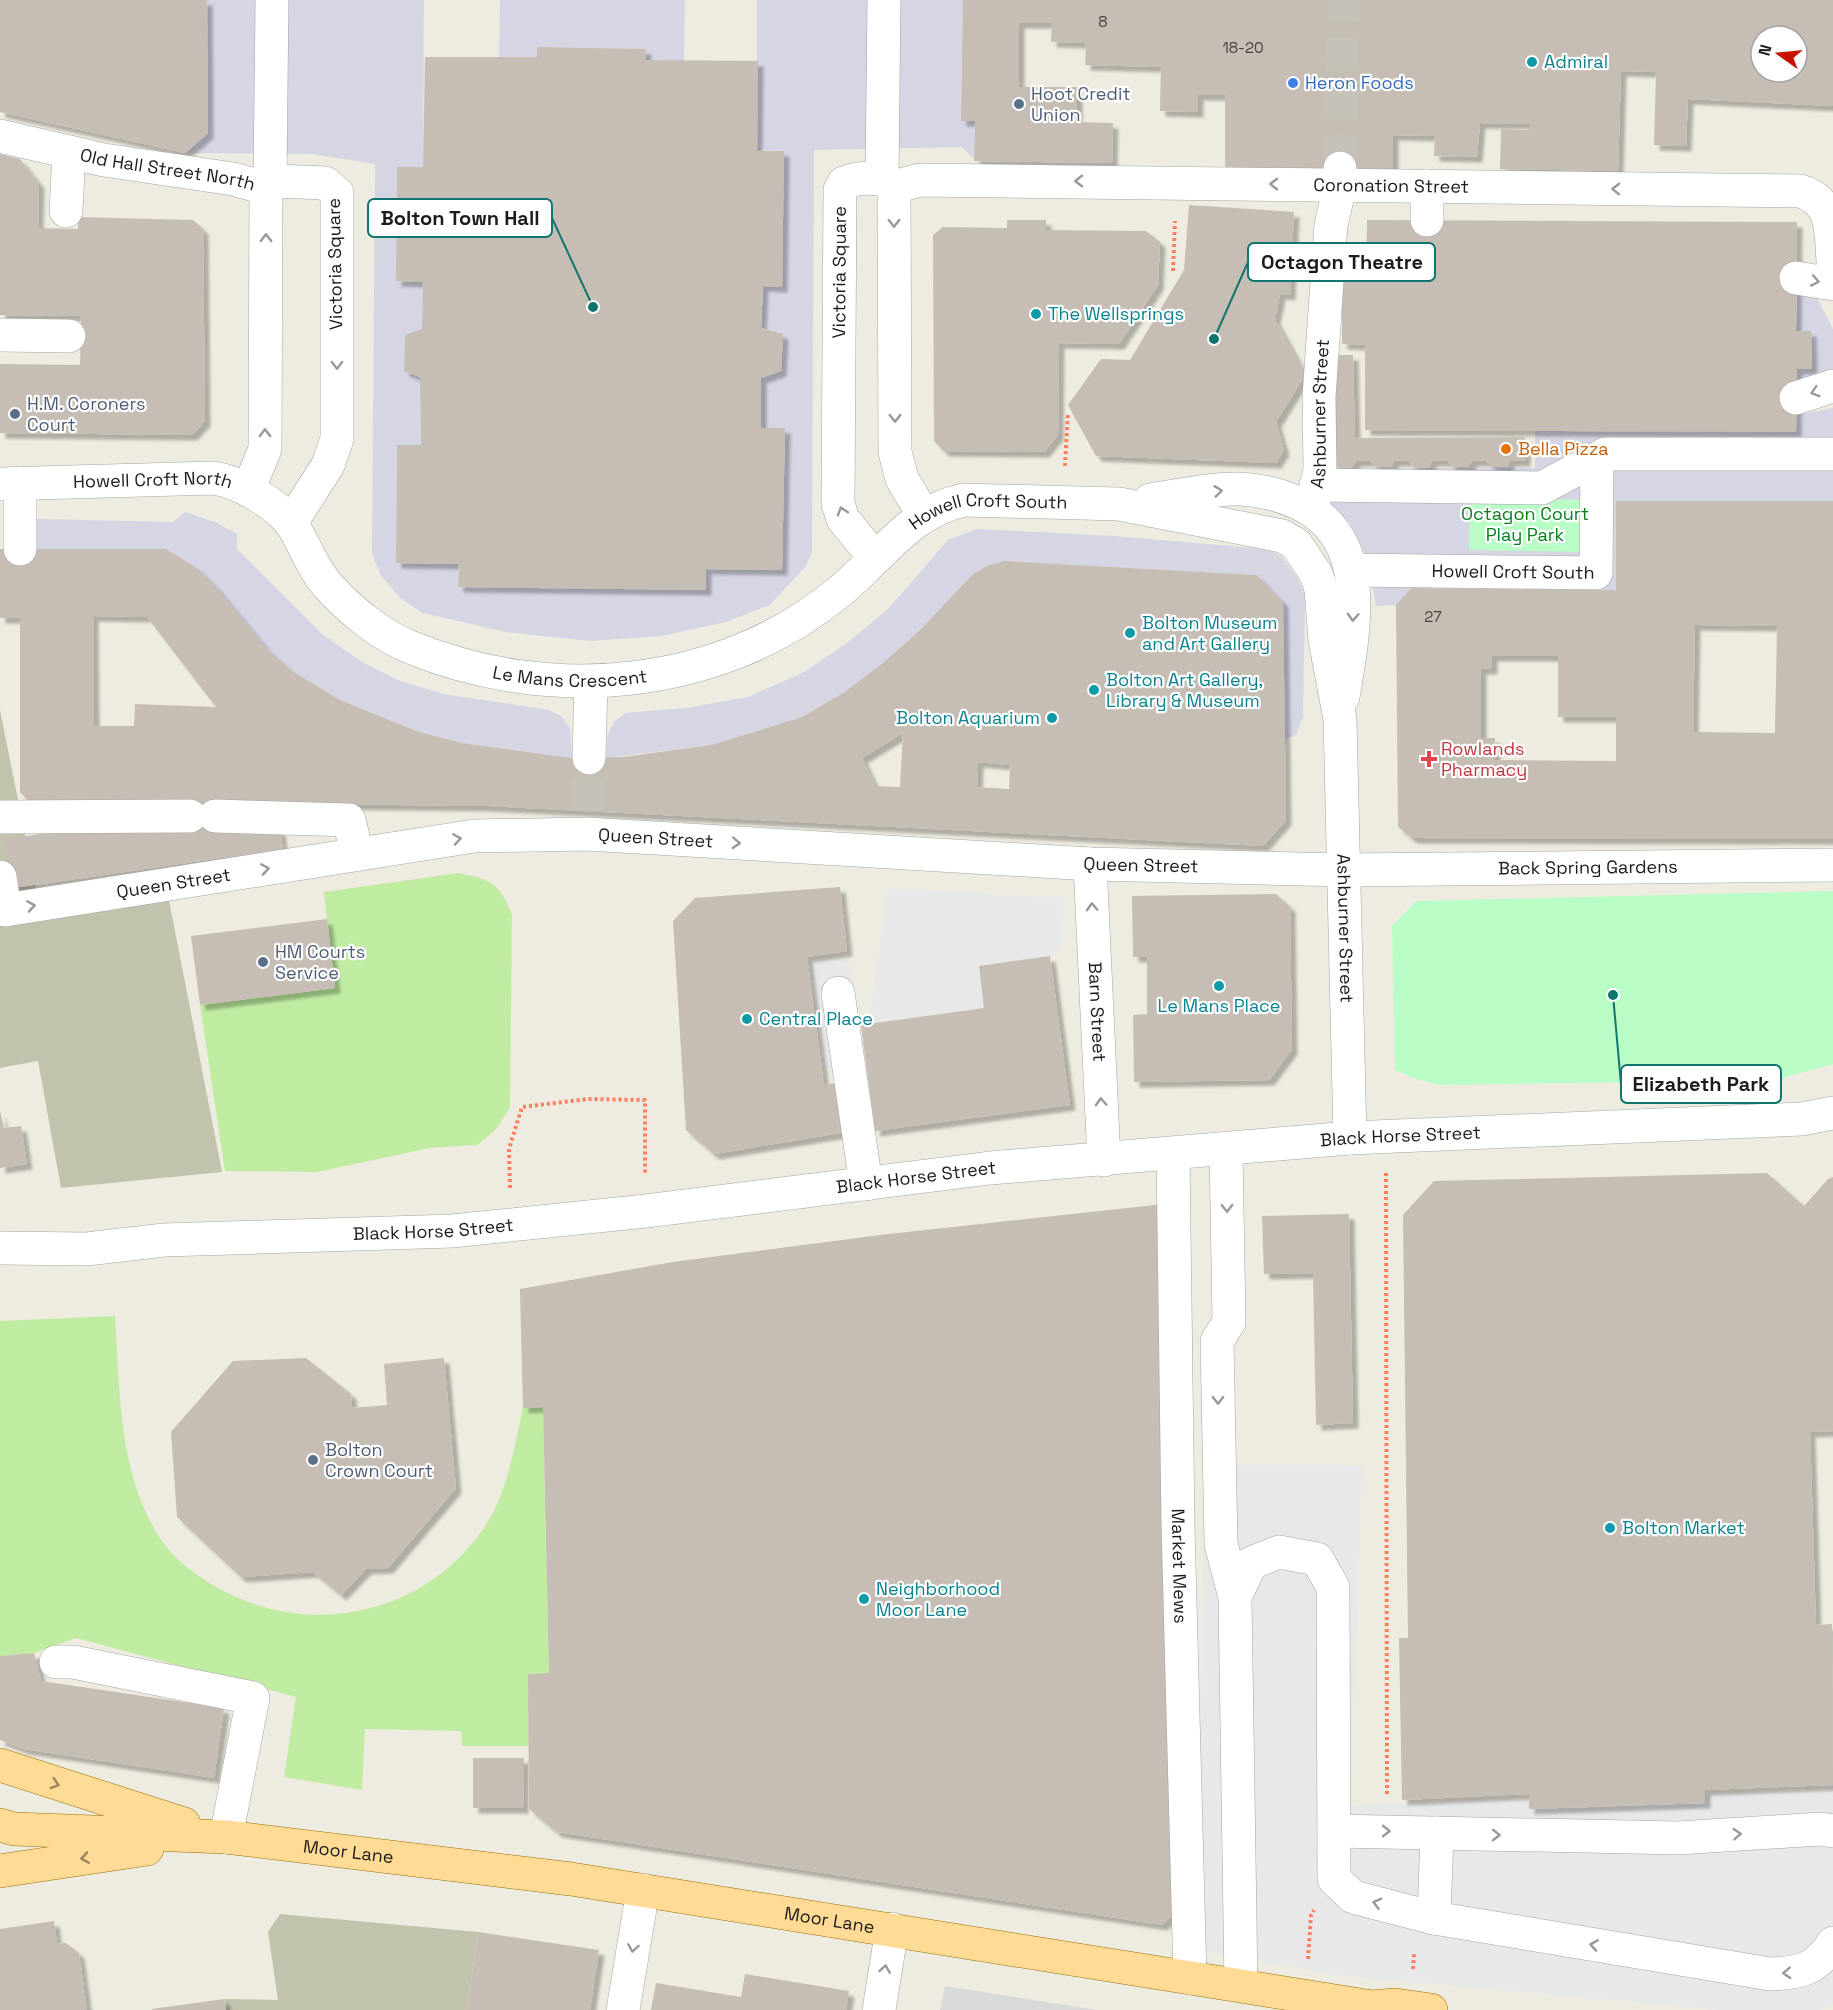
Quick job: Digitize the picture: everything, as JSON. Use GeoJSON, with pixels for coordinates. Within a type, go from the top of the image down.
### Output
{"type":"FeatureCollection","features":[{"type":"Feature","properties":{"kind":"main road","name":"Moor Lane"},"geometry":{"type":"LineString","coordinates":[[0,1765],[226,1837]]}},
{"type":"Feature","properties":{"kind":"main road","name":"Moor Lane"},"geometry":{"type":"LineString","coordinates":[[0,1825],[14,1829],[226,1837],[643,1890],[1372,2007],[1395,2004],[1431,2010]]}},
{"type":"Feature","properties":{"kind":"main road"},"geometry":{"type":"LineString","coordinates":[[0,1871],[226,1837]]}},
{"type":"Feature","properties":{"kind":"street"},"geometry":{"type":"LineString","coordinates":[[249,488],[265,449],[272,0]]}},
{"type":"Feature","properties":{"kind":"street"},"geometry":{"type":"LineString","coordinates":[[884,0],[895,452],[902,479],[923,514]]}},
{"type":"Feature","properties":{"kind":"street","name":"Old Hall Street North"},"geometry":{"type":"LineString","coordinates":[[0,136],[104,160],[268,185]]}},
{"type":"Feature","properties":{"kind":"street","name":"Old Hall Street North"},"geometry":{"type":"LineString","coordinates":[[66,211],[69,152]]}},
{"type":"Feature","properties":{"kind":"street","name":"Victoria Square"},"geometry":{"type":"LineString","coordinates":[[268,185],[311,168],[337,193],[337,439],[328,465],[291,523]]}},
{"type":"Feature","properties":{"kind":"street","name":"Coronation Street"},"geometry":{"type":"LineString","coordinates":[[888,183],[920,180],[1177,182],[1340,177],[1427,186],[1800,191],[1815,194],[1825,204],[1830,215],[1833,262]]}},
{"type":"Feature","properties":{"kind":"street","name":"Ashburner Street"},"geometry":{"type":"LineString","coordinates":[[1340,177],[1331,225],[1325,293],[1319,397],[1320,469],[1314,497],[1339,538],[1351,570],[1355,594],[1352,642],[1340,719]]}},
{"type":"Feature","properties":{"kind":"street","name":"Victoria Square"},"geometry":{"type":"LineString","coordinates":[[874,558],[843,519],[838,504],[840,190],[844,183],[853,179],[888,183]]}},
{"type":"Feature","properties":{"kind":"street"},"geometry":{"type":"LineString","coordinates":[[1427,186],[1427,220]]}},
{"type":"Feature","properties":{"kind":"street"},"geometry":{"type":"LineString","coordinates":[[1796,278],[1833,285]]}},
{"type":"Feature","properties":{"kind":"street"},"geometry":{"type":"LineString","coordinates":[[0,334],[69,336]]}},
{"type":"Feature","properties":{"kind":"street"},"geometry":{"type":"LineString","coordinates":[[1796,398],[1833,386]]}},
{"type":"Feature","properties":{"kind":"street","name":"Howell Croft South"},"geometry":{"type":"LineString","coordinates":[[874,558],[923,514],[943,504],[964,500],[1119,504],[1239,489],[1314,497],[1542,488],[1605,454],[1833,454]]}},
{"type":"Feature","properties":{"kind":"street","name":"Howell Croft South"},"geometry":{"type":"LineString","coordinates":[[1351,570],[1596,573],[1597,459]]}},
{"type":"Feature","properties":{"kind":"street","name":"Howell Croft North"},"geometry":{"type":"LineString","coordinates":[[10,484],[214,478],[249,488],[291,523]]}},
{"type":"Feature","properties":{"kind":"street"},"geometry":{"type":"LineString","coordinates":[[10,484],[20,549]]}},
{"type":"Feature","properties":{"kind":"street","name":"Howell Croft South"},"geometry":{"type":"LineString","coordinates":[[1119,504],[1264,530],[1296,544]]}},
{"type":"Feature","properties":{"kind":"street","name":"Le Mans Crescent"},"geometry":{"type":"LineString","coordinates":[[291,523],[329,587],[365,620],[408,646],[456,663],[545,681],[591,682],[649,677],[703,664],[759,643],[802,620],[830,599],[874,558]]}},
{"type":"Feature","properties":{"kind":"street","name":"Ashburner Street"},"geometry":{"type":"LineString","coordinates":[[1296,544],[1308,558],[1321,589],[1325,640],[1340,719],[1350,1138]]}},
{"type":"Feature","properties":{"kind":"street"},"geometry":{"type":"LineString","coordinates":[[589,758],[591,682]]}},
{"type":"Feature","properties":{"kind":"street"},"geometry":{"type":"LineString","coordinates":[[0,817],[202,816],[349,820],[357,854]]}},
{"type":"Feature","properties":{"kind":"street","name":"Queen Street"},"geometry":{"type":"LineString","coordinates":[[0,878],[5,910],[474,836],[587,823],[1090,864],[1343,870]]}},
{"type":"Feature","properties":{"kind":"street","name":"Barn Street"},"geometry":{"type":"LineString","coordinates":[[1090,864],[1104,1160]]}},
{"type":"Feature","properties":{"kind":"street","name":"Back Spring Gardens"},"geometry":{"type":"LineString","coordinates":[[1343,870],[1833,865]]}},
{"type":"Feature","properties":{"kind":"street"},"geometry":{"type":"LineString","coordinates":[[838,993],[866,1184]]}},
{"type":"Feature","properties":{"kind":"street","name":"Black Horse Street"},"geometry":{"type":"LineString","coordinates":[[0,1248],[87,1249],[164,1240],[452,1231],[645,1211],[990,1168],[1350,1138],[1801,1119],[1833,1113]]}},
{"type":"Feature","properties":{"kind":"street"},"geometry":{"type":"LineString","coordinates":[[1226,1149],[1229,1322],[1217,1341],[1221,1544],[1234,1597],[1241,1985]]}},
{"type":"Feature","properties":{"kind":"street","name":"Market Mews"},"geometry":{"type":"LineString","coordinates":[[1173,1154],[1178,1525],[1190,1978]]}},
{"type":"Feature","properties":{"kind":"street"},"geometry":{"type":"LineString","coordinates":[[1234,1597],[1251,1563],[1279,1552],[1317,1559],[1333,1587],[1334,1879],[1353,1896],[1434,1918],[1770,1974],[1800,1973],[1824,1958],[1833,1943]]}},
{"type":"Feature","properties":{"kind":"street"},"geometry":{"type":"LineString","coordinates":[[56,1662],[73,1662],[253,1698],[226,1837]]}},
{"type":"Feature","properties":{"kind":"street"},"geometry":{"type":"LineString","coordinates":[[1335,1831],[1678,1838],[1820,1829],[1833,1831]]}},
{"type":"Feature","properties":{"kind":"street"},"geometry":{"type":"LineString","coordinates":[[1434,1918],[1437,1833]]}},
{"type":"Feature","properties":{"kind":"street"},"geometry":{"type":"LineString","coordinates":[[623,2010],[643,1890]]}},
{"type":"Feature","properties":{"kind":"street"},"geometry":{"type":"LineString","coordinates":[[879,2010],[892,1929]]}},
{"type":"Feature","properties":{"kind":"path"},"geometry":{"type":"LineString","coordinates":[[1173,271],[1177,182]]}},
{"type":"Feature","properties":{"kind":"path"},"geometry":{"type":"LineString","coordinates":[[1063,503],[1068,413]]}},
{"type":"Feature","properties":{"kind":"path"},"geometry":{"type":"LineString","coordinates":[[511,1224],[509,1149],[522,1107],[588,1099],[645,1100],[645,1211]]}},
{"type":"Feature","properties":{"kind":"shaded area"},"geometry":{"type":"Polygon","coordinates":[[[207,0],[424,0],[423,167],[397,167],[396,281],[423,282],[422,329],[405,335],[404,370],[420,377],[421,445],[397,445],[396,563],[459,564],[458,586],[706,590],[706,569],[782,570],[785,428],[761,428],[761,378],[781,370],[782,334],[761,328],[763,286],[781,287],[784,151],[757,150],[757,0],[963,0],[961,121],[975,121],[974,159],[962,147],[814,150],[812,553],[806,566],[770,605],[726,622],[661,636],[590,641],[506,632],[423,613],[400,598],[380,574],[372,553],[375,164],[312,154],[185,153],[208,133],[207,0]]]}},
{"type":"Feature","properties":{"kind":"shaded area"},"geometry":{"type":"Polygon","coordinates":[[[500,0],[685,0],[684,61],[645,60],[645,49],[537,47],[537,57],[499,57],[500,0]]]}},
{"type":"Feature","properties":{"kind":"shaded area"},"geometry":{"type":"Polygon","coordinates":[[[1797,291],[1816,296],[1833,329],[1833,373],[1796,379],[1797,369],[1811,369],[1796,331],[1797,291]]]}},
{"type":"Feature","properties":{"kind":"shaded area"},"geometry":{"type":"Polygon","coordinates":[[[1833,408],[1833,501],[1768,501],[1616,590],[1411,588],[1396,605],[1376,606],[1368,560],[1349,522],[1315,491],[1320,469],[1535,468],[1535,430],[1796,431],[1796,415],[1833,408]],[[1470,497],[1469,550],[1580,552],[1581,500],[1470,497]]]}},
{"type":"Feature","properties":{"kind":"shaded area"},"geometry":{"type":"Polygon","coordinates":[[[185,512],[215,522],[237,534],[237,549],[322,634],[362,662],[398,680],[443,694],[549,710],[561,716],[570,728],[572,758],[462,743],[419,732],[340,700],[292,671],[267,649],[197,568],[166,549],[30,549],[30,525],[38,519],[173,522],[185,512]]]}},
{"type":"Feature","properties":{"kind":"shaded area"},"geometry":{"type":"Polygon","coordinates":[[[977,529],[1114,536],[1255,548],[1271,551],[1282,557],[1298,579],[1305,596],[1303,717],[1296,735],[1283,740],[1283,602],[1257,575],[1004,561],[989,565],[973,574],[921,629],[883,663],[843,693],[802,717],[711,745],[606,758],[608,734],[614,722],[625,713],[686,708],[748,697],[804,672],[847,643],[889,608],[948,540],[977,529]]]}},
{"type":"Feature","properties":{"kind":"shaded area"},"geometry":{"type":"Polygon","coordinates":[[[0,710],[39,904],[166,885],[222,1172],[61,1188],[38,1061],[0,1068],[0,710]]]}},
{"type":"Feature","properties":{"kind":"shaded area"},"geometry":{"type":"Polygon","coordinates":[[[887,888],[1064,898],[1062,945],[1050,956],[979,966],[984,1008],[869,1023],[887,888]]]}},
{"type":"Feature","properties":{"kind":"shaded area"},"geometry":{"type":"Polygon","coordinates":[[[849,957],[863,1064],[825,1069],[811,962],[849,957]]]}},
{"type":"Feature","properties":{"kind":"shaded area"},"geometry":{"type":"Polygon","coordinates":[[[1205,1465],[1363,1466],[1350,1806],[1833,1790],[1833,2004],[1821,2010],[1719,2010],[1343,1976],[1195,1950],[1205,1465]]]}},
{"type":"Feature","properties":{"kind":"shaded area"},"geometry":{"type":"Polygon","coordinates":[[[280,1914],[478,1932],[467,2010],[226,2010],[224,1999],[278,2000],[268,1932],[280,1914]]]}},
{"type":"Feature","properties":{"kind":"shaded area"},"geometry":{"type":"Polygon","coordinates":[[[945,1986],[1097,2010],[940,2010],[945,1986]]]}},
{"type":"Feature","properties":{"kind":"green space","name":"Octagon Court Play Park"},"geometry":{"type":"Polygon","coordinates":[[[1470,497],[1581,500],[1580,553],[1468,550],[1470,497]]]}},
{"type":"Feature","properties":{"kind":"green space"},"geometry":{"type":"Polygon","coordinates":[[[458,873],[493,884],[503,896],[512,915],[510,1108],[496,1129],[478,1145],[430,1148],[317,1172],[225,1171],[200,1005],[335,988],[324,892],[458,873]]]}},
{"type":"Feature","properties":{"kind":"green space"},"geometry":{"type":"Polygon","coordinates":[[[1833,891],[1833,1064],[1775,1080],[1440,1085],[1419,1080],[1395,1070],[1392,926],[1416,901],[1833,891]]]}},
{"type":"Feature","properties":{"kind":"green space"},"geometry":{"type":"Polygon","coordinates":[[[115,1316],[120,1403],[129,1460],[136,1488],[161,1540],[181,1563],[215,1586],[257,1605],[292,1613],[327,1615],[362,1610],[395,1600],[426,1584],[454,1562],[479,1535],[496,1506],[508,1474],[523,1408],[543,1407],[549,1673],[528,1674],[530,1746],[462,1746],[461,1731],[365,1729],[362,1790],[284,1777],[296,1697],[76,1638],[34,1653],[0,1656],[0,1321],[115,1316]]]}},
{"type":"Feature","properties":{"kind":"building"},"geometry":{"type":"Polygon","coordinates":[[[0,0],[207,0],[208,133],[185,153],[0,112],[0,0]]]}},
{"type":"Feature","properties":{"kind":"building"},"geometry":{"type":"Polygon","coordinates":[[[963,0],[1833,0],[1833,106],[1688,99],[1686,146],[1654,145],[1656,72],[1621,71],[1618,171],[1500,169],[1501,129],[1530,130],[1531,124],[1480,123],[1477,157],[1434,156],[1435,136],[1393,135],[1393,169],[1225,167],[1225,95],[1198,95],[1198,112],[1160,111],[1161,67],[1085,65],[1086,43],[1051,42],[1052,23],[1019,23],[1019,87],[1077,87],[1077,122],[1113,123],[1112,163],[974,161],[975,121],[961,121],[963,0]]]}},
{"type":"Feature","properties":{"kind":"building"},"geometry":{"type":"Polygon","coordinates":[[[537,47],[646,49],[645,60],[758,61],[757,151],[784,151],[782,287],[763,286],[761,328],[783,334],[781,371],[761,378],[761,428],[785,428],[782,570],[706,569],[706,590],[458,587],[459,564],[396,563],[397,445],[421,445],[420,377],[404,371],[405,335],[422,329],[423,282],[396,281],[397,167],[423,167],[425,57],[537,57],[537,47]]]}},
{"type":"Feature","properties":{"kind":"building"},"geometry":{"type":"Polygon","coordinates":[[[0,154],[20,159],[39,183],[38,228],[78,229],[78,217],[193,220],[203,229],[205,421],[192,435],[0,433],[0,364],[80,365],[81,316],[0,315],[0,154]]]}},
{"type":"Feature","properties":{"kind":"building"},"geometry":{"type":"Polygon","coordinates":[[[1189,205],[1294,212],[1290,295],[1280,294],[1275,319],[1305,375],[1276,422],[1284,450],[1276,463],[1096,456],[1068,405],[1101,359],[1130,360],[1184,270],[1189,205]]]}},
{"type":"Feature","properties":{"kind":"building","name":"The Wellsprings"},"geometry":{"type":"Polygon","coordinates":[[[1007,220],[1046,220],[1046,230],[1146,231],[1160,242],[1158,285],[1119,344],[1059,343],[1058,435],[1044,452],[944,451],[934,441],[933,235],[943,227],[1007,228],[1007,220]]]}},
{"type":"Feature","properties":{"kind":"building"},"geometry":{"type":"Polygon","coordinates":[[[1367,220],[1797,222],[1796,331],[1811,331],[1812,369],[1797,369],[1796,432],[1365,430],[1365,345],[1342,344],[1342,279],[1366,280],[1367,220]]]}},
{"type":"Feature","properties":{"kind":"building"},"geometry":{"type":"Polygon","coordinates":[[[1329,355],[1353,355],[1355,438],[1525,437],[1525,461],[1510,461],[1507,467],[1492,467],[1486,461],[1472,461],[1468,467],[1453,467],[1447,461],[1432,461],[1429,467],[1414,468],[1409,461],[1394,461],[1391,467],[1376,467],[1370,461],[1356,461],[1352,467],[1337,468],[1331,461],[1329,355]]]}},
{"type":"Feature","properties":{"kind":"building"},"geometry":{"type":"Polygon","coordinates":[[[1616,501],[1833,501],[1833,839],[1412,838],[1398,827],[1396,605],[1411,588],[1616,590],[1616,501]],[[1695,625],[1693,732],[1775,733],[1777,626],[1695,625]],[[1492,656],[1492,669],[1481,669],[1481,738],[1495,738],[1495,760],[1616,761],[1616,717],[1558,717],[1558,656],[1492,656]]]}},
{"type":"Feature","properties":{"kind":"building"},"geometry":{"type":"Polygon","coordinates":[[[0,549],[166,549],[197,568],[216,587],[267,649],[292,671],[340,700],[419,732],[462,743],[572,758],[623,757],[711,745],[802,717],[843,693],[883,663],[921,629],[973,574],[989,565],[1004,561],[1257,575],[1283,602],[1286,820],[1263,846],[488,806],[211,803],[280,830],[283,849],[13,888],[4,839],[47,833],[195,833],[190,803],[28,801],[20,792],[20,618],[0,618],[0,549]],[[93,616],[94,726],[134,726],[135,704],[216,707],[147,617],[93,616]],[[903,733],[862,758],[875,786],[900,787],[903,733]],[[978,762],[977,787],[1009,789],[1010,765],[978,762]]]}},
{"type":"Feature","properties":{"kind":"building","name":"Central Place"},"geometry":{"type":"Polygon","coordinates":[[[840,887],[847,951],[807,957],[824,1085],[841,1082],[847,1132],[714,1154],[686,1130],[673,921],[695,898],[840,887]]]}},
{"type":"Feature","properties":{"kind":"building","name":"Le Mans Place"},"geometry":{"type":"Polygon","coordinates":[[[1276,894],[1290,907],[1292,1049],[1269,1080],[1134,1082],[1133,1015],[1147,1014],[1147,957],[1133,957],[1132,896],[1276,894]]]}},
{"type":"Feature","properties":{"kind":"building","name":"HM Courts Service"},"geometry":{"type":"Polygon","coordinates":[[[327,919],[335,988],[200,1005],[191,936],[327,919]]]}},
{"type":"Feature","properties":{"kind":"building"},"geometry":{"type":"Polygon","coordinates":[[[1050,956],[1070,1105],[875,1131],[861,1025],[984,1008],[979,966],[1050,956]]]}},
{"type":"Feature","properties":{"kind":"building"},"geometry":{"type":"Polygon","coordinates":[[[0,1111],[4,1128],[21,1126],[27,1164],[0,1168],[0,1111]]]}},
{"type":"Feature","properties":{"kind":"building","name":"Bolton Market"},"geometry":{"type":"Polygon","coordinates":[[[1767,1173],[1804,1206],[1828,1179],[1833,1177],[1833,1431],[1810,1432],[1816,1625],[1832,1624],[1833,1785],[1705,1790],[1705,1803],[1529,1809],[1529,1794],[1402,1800],[1399,1638],[1408,1638],[1403,1215],[1434,1181],[1767,1173]]]}},
{"type":"Feature","properties":{"kind":"building","name":"Neighborhood Moor Lane"},"geometry":{"type":"Polygon","coordinates":[[[1173,1203],[1182,1906],[1162,1925],[557,1832],[529,1809],[528,1674],[549,1673],[543,1407],[523,1408],[520,1289],[673,1262],[880,1235],[1173,1203]]]}},
{"type":"Feature","properties":{"kind":"building"},"geometry":{"type":"Polygon","coordinates":[[[1349,1214],[1353,1423],[1316,1425],[1313,1273],[1264,1274],[1262,1216],[1349,1214]]]}},
{"type":"Feature","properties":{"kind":"building","name":"Bolton Crown Court"},"geometry":{"type":"Polygon","coordinates":[[[306,1358],[351,1394],[352,1408],[387,1405],[384,1364],[444,1358],[456,1488],[388,1568],[366,1569],[341,1595],[313,1572],[241,1577],[177,1517],[171,1432],[233,1361],[306,1358]]]}},
{"type":"Feature","properties":{"kind":"building"},"geometry":{"type":"Polygon","coordinates":[[[34,1653],[41,1681],[224,1708],[214,1778],[24,1749],[0,1740],[0,1656],[34,1653]]]}},
{"type":"Feature","properties":{"kind":"building"},"geometry":{"type":"Polygon","coordinates":[[[473,1758],[524,1758],[523,1808],[473,1808],[473,1758]]]}},
{"type":"Feature","properties":{"kind":"building"},"geometry":{"type":"Polygon","coordinates":[[[54,1921],[57,1944],[66,1943],[79,1953],[87,2010],[0,2010],[0,1929],[54,1921]]]}},
{"type":"Feature","properties":{"kind":"building"},"geometry":{"type":"Polygon","coordinates":[[[478,1932],[599,1950],[590,2010],[467,2010],[478,1932]]]}},
{"type":"Feature","properties":{"kind":"building"},"geometry":{"type":"Polygon","coordinates":[[[745,1974],[849,1991],[846,2010],[651,2010],[656,1983],[741,1997],[745,1974]]]}},
{"type":"Feature","properties":{"kind":"building"},"geometry":{"type":"Polygon","coordinates":[[[224,1999],[226,2010],[152,2010],[152,2009],[224,1999]]]}},
{"type":"Feature","properties":{"kind":"tunnel"},"geometry":{"type":"LineString","coordinates":[[1340,168],[1344,0]]}},
{"type":"Feature","properties":{"kind":"tunnel"},"geometry":{"type":"LineString","coordinates":[[588,811],[589,758]]}},
{"type":"Feature","properties":{"kind":"place","name":"Admiral"},"geometry":{"type":"Point","coordinates":[1532,62]}},
{"type":"Feature","properties":{"kind":"place","name":"Heron Foods"},"geometry":{"type":"Point","coordinates":[1293,83]}},
{"type":"Feature","properties":{"kind":"place","name":"Hoot Credit Union"},"geometry":{"type":"Point","coordinates":[1019,104]}},
{"type":"Feature","properties":{"kind":"place","name":"Bolton Town Hall"},"geometry":{"type":"Point","coordinates":[593,307]}},
{"type":"Feature","properties":{"kind":"place","name":"The Wellsprings"},"geometry":{"type":"Point","coordinates":[1036,314]}},
{"type":"Feature","properties":{"kind":"place","name":"Octagon Theatre"},"geometry":{"type":"Point","coordinates":[1214,339]}},
{"type":"Feature","properties":{"kind":"place","name":"H.M. Coroners Court"},"geometry":{"type":"Point","coordinates":[15,414]}},
{"type":"Feature","properties":{"kind":"place","name":"Bella Pizza"},"geometry":{"type":"Point","coordinates":[1506,449]}},
{"type":"Feature","properties":{"kind":"place","name":"Bolton Museum and Art Gallery"},"geometry":{"type":"Point","coordinates":[1130,633]}},
{"type":"Feature","properties":{"kind":"place","name":"Bolton Art Gallery, Library & Museum"},"geometry":{"type":"Point","coordinates":[1094,690]}},
{"type":"Feature","properties":{"kind":"place","name":"Bolton Aquarium"},"geometry":{"type":"Point","coordinates":[1052,718]}},
{"type":"Feature","properties":{"kind":"place","name":"Rowlands Pharmacy"},"geometry":{"type":"Point","coordinates":[1429,759]}},
{"type":"Feature","properties":{"kind":"place","name":"HM Courts Service"},"geometry":{"type":"Point","coordinates":[263,962]}},
{"type":"Feature","properties":{"kind":"place","name":"Le Mans Place"},"geometry":{"type":"Point","coordinates":[1219,986]}},
{"type":"Feature","properties":{"kind":"place","name":"Elizabeth Park"},"geometry":{"type":"Point","coordinates":[1613,995]}},
{"type":"Feature","properties":{"kind":"place","name":"Central Place"},"geometry":{"type":"Point","coordinates":[747,1019]}},
{"type":"Feature","properties":{"kind":"place","name":"Bolton Crown Court"},"geometry":{"type":"Point","coordinates":[313,1460]}},
{"type":"Feature","properties":{"kind":"place","name":"Bolton Market"},"geometry":{"type":"Point","coordinates":[1610,1528]}},
{"type":"Feature","properties":{"kind":"place","name":"Neighborhood Moor Lane"},"geometry":{"type":"Point","coordinates":[864,1599]}}]}
